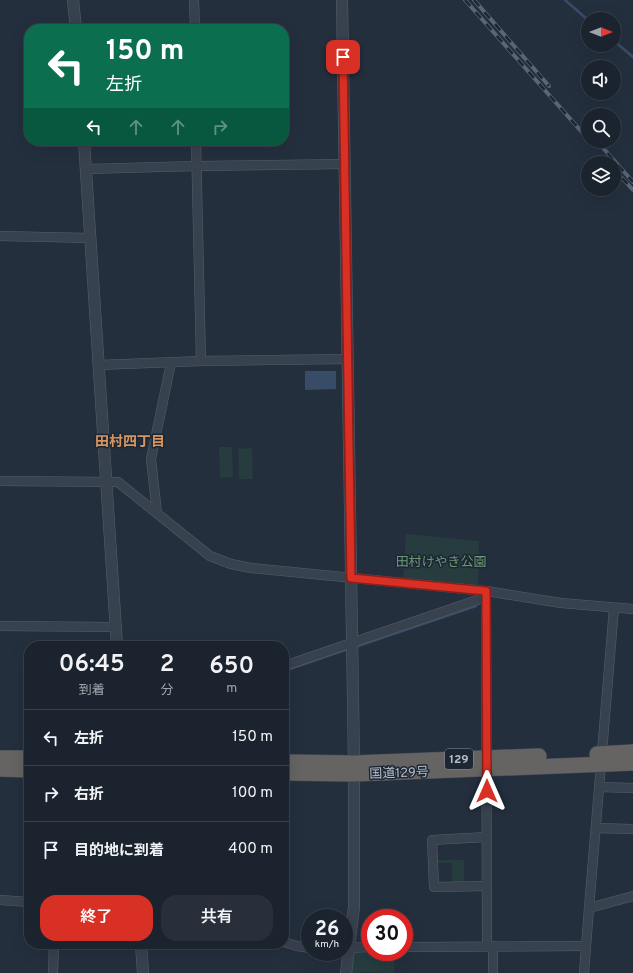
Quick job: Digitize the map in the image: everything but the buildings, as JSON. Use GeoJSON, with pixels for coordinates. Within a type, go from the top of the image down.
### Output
{"type":"FeatureCollection","features":[{"type":"Feature","properties":{"kind":"highway","name":"国道129号"},"geometry":{"type":"LineString","coordinates":[[602,759],[633,752]]}},
{"type":"Feature","properties":{"kind":"highway"},"geometry":{"type":"LineString","coordinates":[[0,758],[24,758]]}},
{"type":"Feature","properties":{"kind":"highway","name":"国道129号"},"geometry":{"type":"LineString","coordinates":[[289,773],[354,768],[602,759],[633,763]]}},
{"type":"Feature","properties":{"kind":"highway","name":"国道129号"},"geometry":{"type":"LineString","coordinates":[[289,762],[354,768]]}},
{"type":"Feature","properties":{"kind":"highway"},"geometry":{"type":"LineString","coordinates":[[0,769],[24,770]]}},
{"type":"Feature","properties":{"kind":"street"},"geometry":{"type":"LineString","coordinates":[[73,0],[75,24]]}},
{"type":"Feature","properties":{"kind":"street"},"geometry":{"type":"LineString","coordinates":[[194,0],[195,24]]}},
{"type":"Feature","properties":{"kind":"street"},"geometry":{"type":"LineString","coordinates":[[342,0],[354,768],[353,912]]}},
{"type":"Feature","properties":{"kind":"street"},"geometry":{"type":"LineString","coordinates":[[84,146],[116,641]]}},
{"type":"Feature","properties":{"kind":"street"},"geometry":{"type":"LineString","coordinates":[[196,146],[201,361]]}},
{"type":"Feature","properties":{"kind":"street"},"geometry":{"type":"LineString","coordinates":[[86,169],[345,164]]}},
{"type":"Feature","properties":{"kind":"street"},"geometry":{"type":"LineString","coordinates":[[0,236],[90,238]]}},
{"type":"Feature","properties":{"kind":"street"},"geometry":{"type":"LineString","coordinates":[[99,365],[201,361],[348,359]]}},
{"type":"Feature","properties":{"kind":"street"},"geometry":{"type":"LineString","coordinates":[[156,513],[151,459],[171,363]]}},
{"type":"Feature","properties":{"kind":"street"},"geometry":{"type":"LineString","coordinates":[[0,481],[118,482],[210,556],[231,564],[251,568],[351,578],[561,603],[633,609]]}},
{"type":"Feature","properties":{"kind":"street"},"geometry":{"type":"LineString","coordinates":[[289,664],[486,594]]}},
{"type":"Feature","properties":{"kind":"street"},"geometry":{"type":"LineString","coordinates":[[486,594],[487,886],[493,973]]}},
{"type":"Feature","properties":{"kind":"street"},"geometry":{"type":"LineString","coordinates":[[584,973],[614,608]]}},
{"type":"Feature","properties":{"kind":"street"},"geometry":{"type":"LineString","coordinates":[[0,626],[115,627]]}},
{"type":"Feature","properties":{"kind":"street"},"geometry":{"type":"LineString","coordinates":[[599,787],[633,788]]}},
{"type":"Feature","properties":{"kind":"street"},"geometry":{"type":"LineString","coordinates":[[596,828],[630,829]]}},
{"type":"Feature","properties":{"kind":"street"},"geometry":{"type":"LineString","coordinates":[[487,838],[432,840],[434,887],[487,886]]}},
{"type":"Feature","properties":{"kind":"street"},"geometry":{"type":"LineString","coordinates":[[589,908],[633,896]]}},
{"type":"Feature","properties":{"kind":"street"},"geometry":{"type":"LineString","coordinates":[[0,900],[24,902]]}},
{"type":"Feature","properties":{"kind":"street"},"geometry":{"type":"LineString","coordinates":[[289,944],[301,947]]}},
{"type":"Feature","properties":{"kind":"street"},"geometry":{"type":"LineString","coordinates":[[413,947],[586,946]]}},
{"type":"Feature","properties":{"kind":"street"},"geometry":{"type":"LineString","coordinates":[[53,973],[54,949]]}},
{"type":"Feature","properties":{"kind":"street"},"geometry":{"type":"LineString","coordinates":[[141,949],[143,973]]}},
{"type":"Feature","properties":{"kind":"street"},"geometry":{"type":"LineString","coordinates":[[346,961],[346,973]]}},
{"type":"Feature","properties":{"kind":"green space"},"geometry":{"type":"Polygon","coordinates":[[[219,447],[232,447],[233,477],[220,478],[219,447]]]}},
{"type":"Feature","properties":{"kind":"green space"},"geometry":{"type":"Polygon","coordinates":[[[252,448],[253,479],[239,479],[238,449],[252,448]]]}},
{"type":"Feature","properties":{"kind":"green space","name":"田村けやき公園"},"geometry":{"type":"Polygon","coordinates":[[[406,534],[479,541],[478,588],[403,581],[406,534]]]}},
{"type":"Feature","properties":{"kind":"green space"},"geometry":{"type":"Polygon","coordinates":[[[436,860],[464,860],[464,886],[452,886],[452,863],[436,863],[436,860]]]}},
{"type":"Feature","properties":{"kind":"green space"},"geometry":{"type":"Polygon","coordinates":[[[361,951],[361,961],[395,961],[394,973],[350,973],[354,952],[361,951]]]}},
{"type":"Feature","properties":{"kind":"water"},"geometry":{"type":"Polygon","coordinates":[[[305,371],[336,371],[336,389],[305,390],[305,371]]]}},
{"type":"Feature","properties":{"kind":"waterway"},"geometry":{"type":"LineString","coordinates":[[565,0],[581,14]]}},
{"type":"Feature","properties":{"kind":"waterway"},"geometry":{"type":"LineString","coordinates":[[621,47],[633,57]]}},
{"type":"Feature","properties":{"kind":"waterway"},"geometry":{"type":"LineString","coordinates":[[355,647],[476,606]]}},
{"type":"Feature","properties":{"kind":"waterway"},"geometry":{"type":"LineString","coordinates":[[289,669],[348,649]]}},
{"type":"Feature","properties":{"kind":"railway"},"geometry":{"type":"LineString","coordinates":[[465,0],[581,131]]}},
{"type":"Feature","properties":{"kind":"railway"},"geometry":{"type":"LineString","coordinates":[[474,0],[549,86]]}},
{"type":"Feature","properties":{"kind":"railway"},"geometry":{"type":"LineString","coordinates":[[603,148],[633,182]]}},
{"type":"Feature","properties":{"kind":"railway"},"geometry":{"type":"LineString","coordinates":[[622,178],[633,190]]}},
{"type":"Feature","properties":{"kind":"district","name":"田村四丁目"},"geometry":{"type":"Point","coordinates":[130,441]}},
{"type":"Feature","properties":{"kind":"route"},"geometry":{"type":"LineString","coordinates":[[343,57],[351,578],[486,591],[487,791]]}}]}
